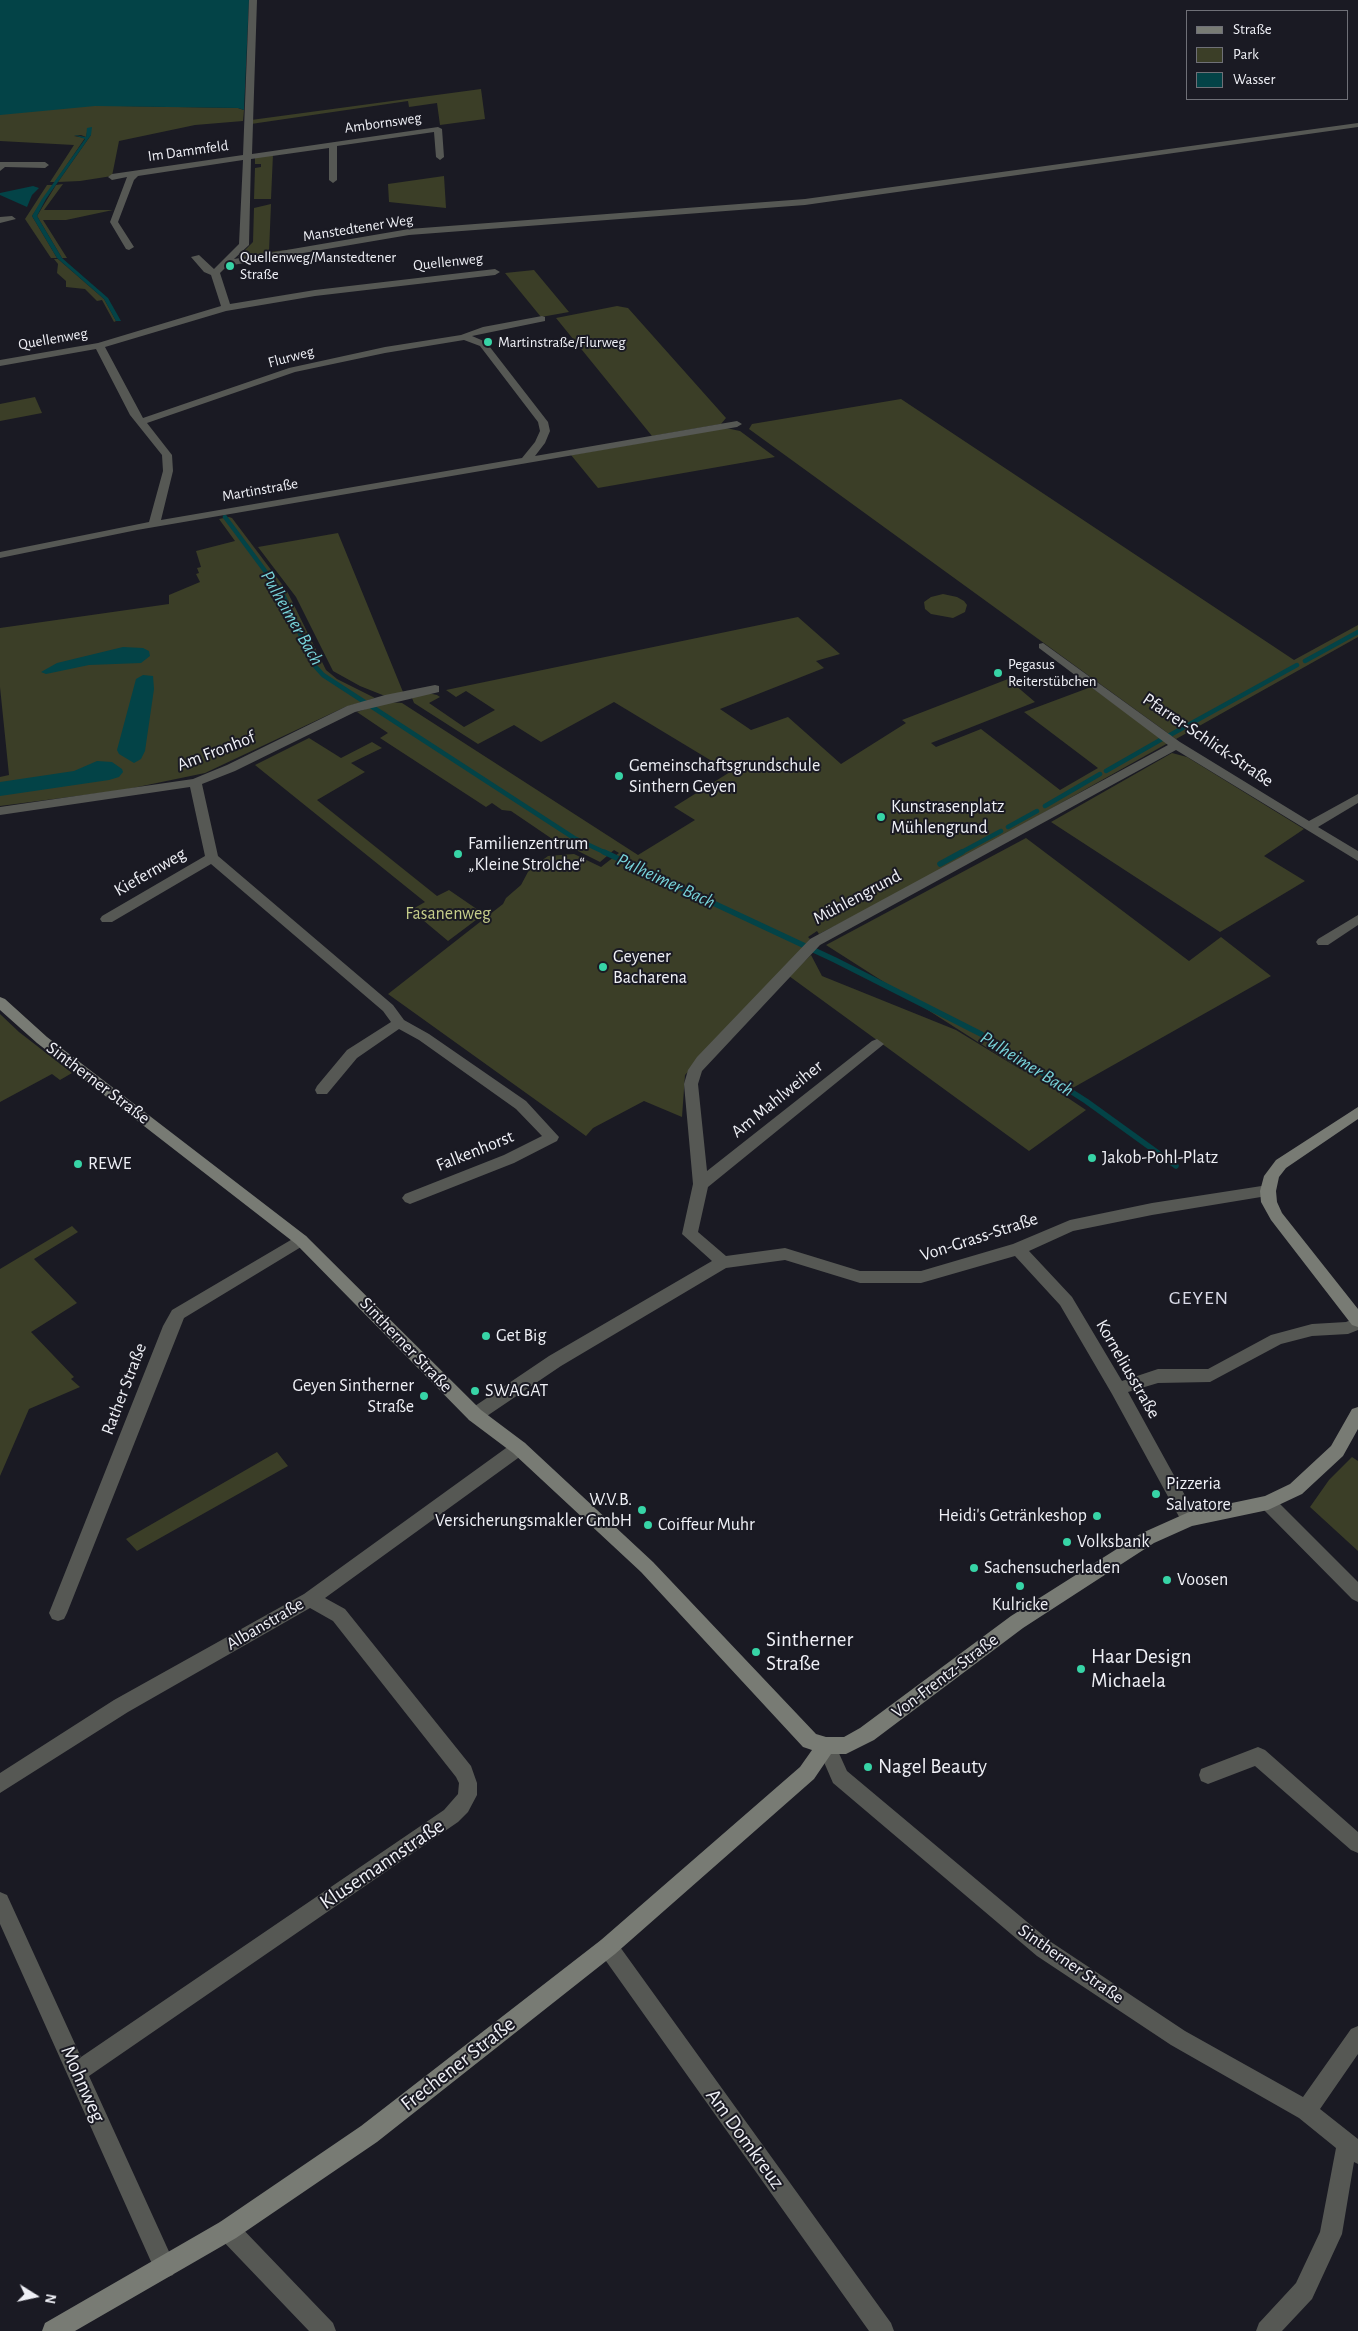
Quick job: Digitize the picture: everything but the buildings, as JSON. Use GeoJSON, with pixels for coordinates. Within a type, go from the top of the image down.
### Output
{"type":"FeatureCollection","features":[{"type":"Feature","properties":{"kind":"street"},"geometry":{"type":"LineString","coordinates":[[215,273],[244,245],[253,0]]}},
{"type":"Feature","properties":{"kind":"street","name":"Manstedtener Weg"},"geometry":{"type":"LineString","coordinates":[[224,264],[409,232],[805,202],[1358,124]]}},
{"type":"Feature","properties":{"kind":"street","name":"Ambornsweg"},"geometry":{"type":"LineString","coordinates":[[246,157],[438,128],[440,158]]}},
{"type":"Feature","properties":{"kind":"street","name":"Ambornsweg"},"geometry":{"type":"LineString","coordinates":[[333,180],[334,144]]}},
{"type":"Feature","properties":{"kind":"street","name":"Im Dammfeld"},"geometry":{"type":"LineString","coordinates":[[112,176],[246,157]]}},
{"type":"Feature","properties":{"kind":"street"},"geometry":{"type":"LineString","coordinates":[[0,168],[3,164],[46,165]]}},
{"type":"Feature","properties":{"kind":"street","name":"Im Dammfeld"},"geometry":{"type":"LineString","coordinates":[[130,247],[114,222],[130,179],[135,174]]}},
{"type":"Feature","properties":{"kind":"street"},"geometry":{"type":"LineString","coordinates":[[0,220],[12,219]]}},
{"type":"Feature","properties":{"kind":"street"},"geometry":{"type":"LineString","coordinates":[[196,257],[206,270],[215,273]]}},
{"type":"Feature","properties":{"kind":"street","name":"Quellenweg"},"geometry":{"type":"LineString","coordinates":[[0,363],[99,346],[225,308],[316,293],[496,272]]}},
{"type":"Feature","properties":{"kind":"street"},"geometry":{"type":"LineString","coordinates":[[215,273],[226,303],[225,308]]}},
{"type":"Feature","properties":{"kind":"street","name":"Flurweg"},"geometry":{"type":"LineString","coordinates":[[140,422],[292,370],[460,338],[483,330],[542,319]]}},
{"type":"Feature","properties":{"kind":"street"},"geometry":{"type":"LineString","coordinates":[[460,338],[483,344],[543,422],[545,431],[540,443],[526,460]]}},
{"type":"Feature","properties":{"kind":"street"},"geometry":{"type":"LineString","coordinates":[[99,346],[140,422],[164,451],[169,464],[154,524]]}},
{"type":"Feature","properties":{"kind":"street","name":"Martinstraße"},"geometry":{"type":"LineString","coordinates":[[0,554],[154,524],[737,424]]}},
{"type":"Feature","properties":{"kind":"street","name":"Pfarrer-Schlick-Straße"},"geometry":{"type":"LineString","coordinates":[[1043,646],[1176,745],[1358,856]]}},
{"type":"Feature","properties":{"kind":"street","name":"Am Fronhof"},"geometry":{"type":"LineString","coordinates":[[0,811],[196,782],[237,765],[351,710],[379,701],[435,689]]}},
{"type":"Feature","properties":{"kind":"street","name":"Mühlengrund"},"geometry":{"type":"LineString","coordinates":[[723,1262],[690,1234],[702,1184],[691,1084],[695,1070],[737,1022],[810,948],[1176,745]]}},
{"type":"Feature","properties":{"kind":"street"},"geometry":{"type":"LineString","coordinates":[[196,782],[212,858],[388,1008],[399,1023],[352,1054],[322,1090]]}},
{"type":"Feature","properties":{"kind":"street"},"geometry":{"type":"LineString","coordinates":[[1308,827],[1358,798]]}},
{"type":"Feature","properties":{"kind":"street","name":"Kiefernweg"},"geometry":{"type":"LineString","coordinates":[[107,919],[212,858]]}},
{"type":"Feature","properties":{"kind":"street"},"geometry":{"type":"LineString","coordinates":[[1323,942],[1358,920]]}},
{"type":"Feature","properties":{"kind":"street","name":"Sintherner Straße"},"geometry":{"type":"LineString","coordinates":[[0,1002],[42,1040],[301,1240],[362,1299],[475,1415],[519,1448],[647,1567],[810,1741],[826,1746],[840,1777],[1044,1950],[1178,2038],[1306,2111],[1353,2149]]}},
{"type":"Feature","properties":{"kind":"street","name":"Falkenhorst"},"geometry":{"type":"LineString","coordinates":[[399,1023],[424,1037],[521,1105],[552,1137],[509,1159],[410,1198]]}},
{"type":"Feature","properties":{"kind":"street","name":"Am Mahlweiher"},"geometry":{"type":"LineString","coordinates":[[702,1184],[876,1044]]}},
{"type":"Feature","properties":{"kind":"street"},"geometry":{"type":"LineString","coordinates":[[1118,1389],[1158,1376],[1210,1375],[1277,1339],[1312,1330],[1348,1328],[1358,1322],[1276,1216],[1269,1202],[1268,1191],[1272,1176],[1281,1164],[1358,1112]]}},
{"type":"Feature","properties":{"kind":"street","name":"Von-Grass-Straße"},"geometry":{"type":"LineString","coordinates":[[475,1415],[555,1361],[723,1262],[785,1254],[860,1277],[920,1277],[1018,1249],[1070,1226],[1152,1209],[1268,1191]]}},
{"type":"Feature","properties":{"kind":"street","name":"Rather Straße"},"geometry":{"type":"LineString","coordinates":[[58,1613],[171,1326],[178,1314],[301,1240]]}},
{"type":"Feature","properties":{"kind":"street","name":"Korneliusstraße"},"geometry":{"type":"LineString","coordinates":[[1018,1249],[1066,1301],[1118,1389],[1189,1519]]}},
{"type":"Feature","properties":{"kind":"street","name":"Von-Frentz-Straße"},"geometry":{"type":"LineString","coordinates":[[826,1746],[846,1746],[867,1734],[1039,1608],[1148,1538],[1189,1519],[1268,1503],[1296,1489],[1337,1451],[1358,1414]]}},
{"type":"Feature","properties":{"kind":"street","name":"Albanstraße"},"geometry":{"type":"LineString","coordinates":[[0,1784],[121,1706],[310,1598],[519,1448]]}},
{"type":"Feature","properties":{"kind":"street"},"geometry":{"type":"LineString","coordinates":[[1268,1503],[1358,1594]]}},
{"type":"Feature","properties":{"kind":"street","name":"Klusemannstraße"},"geometry":{"type":"LineString","coordinates":[[77,2072],[452,1816],[461,1806],[467,1795],[468,1783],[464,1772],[351,1630],[339,1615],[310,1598]]}},
{"type":"Feature","properties":{"kind":"street","name":"Frechener Straße"},"geometry":{"type":"LineString","coordinates":[[53,2331],[228,2230],[369,2134],[608,1947],[806,1773],[826,1746]]}},
{"type":"Feature","properties":{"kind":"street"},"geometry":{"type":"LineString","coordinates":[[1208,1775],[1258,1756],[1358,1844]]}},
{"type":"Feature","properties":{"kind":"street","name":"Mohnweg"},"geometry":{"type":"LineString","coordinates":[[0,1902],[165,2267]]}},
{"type":"Feature","properties":{"kind":"street","name":"Am Domkreuz"},"geometry":{"type":"LineString","coordinates":[[608,1947],[883,2331]]}},
{"type":"Feature","properties":{"kind":"street"},"geometry":{"type":"LineString","coordinates":[[1306,2111],[1358,2036]]}},
{"type":"Feature","properties":{"kind":"street"},"geometry":{"type":"LineString","coordinates":[[1267,2331],[1304,2291],[1331,2234],[1353,2149]]}},
{"type":"Feature","properties":{"kind":"street"},"geometry":{"type":"LineString","coordinates":[[228,2230],[325,2331]]}},
{"type":"Feature","properties":{"kind":"green space"},"geometry":{"type":"Polygon","coordinates":[[[0,0],[120,106],[238,108],[244,110],[243,121],[195,125],[119,141],[112,176],[58,182],[91,135],[91,128],[88,128],[86,137],[81,135],[74,136],[85,138],[55,182],[50,182],[74,145],[0,141],[0,0]]]}},
{"type":"Feature","properties":{"kind":"green space"},"geometry":{"type":"Polygon","coordinates":[[[481,89],[485,119],[440,125],[437,103],[409,107],[408,101],[251,124],[251,120],[481,89]]]}},
{"type":"Feature","properties":{"kind":"green space"},"geometry":{"type":"Polygon","coordinates":[[[273,154],[271,199],[254,199],[255,168],[261,167],[261,164],[255,164],[255,157],[273,154]]]}},
{"type":"Feature","properties":{"kind":"green space"},"geometry":{"type":"Polygon","coordinates":[[[444,176],[446,208],[389,202],[388,184],[444,176]]]}},
{"type":"Feature","properties":{"kind":"green space"},"geometry":{"type":"Polygon","coordinates":[[[63,184],[44,210],[113,210],[66,220],[43,220],[67,258],[62,258],[37,216],[56,185],[63,184]]]}},
{"type":"Feature","properties":{"kind":"green space"},"geometry":{"type":"Polygon","coordinates":[[[47,185],[53,185],[32,216],[57,258],[51,258],[25,219],[47,185]]]}},
{"type":"Feature","properties":{"kind":"green space"},"geometry":{"type":"Polygon","coordinates":[[[271,204],[269,252],[295,249],[238,257],[253,242],[254,208],[271,204]]]}},
{"type":"Feature","properties":{"kind":"green space"},"geometry":{"type":"Polygon","coordinates":[[[54,259],[58,259],[104,299],[116,321],[114,322],[102,300],[97,301],[85,289],[66,287],[66,281],[57,273],[58,264],[54,259]]]}},
{"type":"Feature","properties":{"kind":"green space"},"geometry":{"type":"Polygon","coordinates":[[[534,270],[569,312],[541,317],[505,273],[534,270]]]}},
{"type":"Feature","properties":{"kind":"green space"},"geometry":{"type":"Polygon","coordinates":[[[617,306],[628,308],[726,418],[721,424],[652,436],[556,318],[617,306]]]}},
{"type":"Feature","properties":{"kind":"green space"},"geometry":{"type":"Polygon","coordinates":[[[35,397],[42,413],[0,421],[0,404],[35,397]]]}},
{"type":"Feature","properties":{"kind":"green space"},"geometry":{"type":"Polygon","coordinates":[[[901,399],[1294,660],[1358,625],[1358,637],[1176,739],[749,429],[752,424],[901,399]]]}},
{"type":"Feature","properties":{"kind":"green space"},"geometry":{"type":"Polygon","coordinates":[[[726,428],[740,431],[775,457],[598,488],[571,455],[726,428]]]}},
{"type":"Feature","properties":{"kind":"green space"},"geometry":{"type":"Polygon","coordinates":[[[232,518],[287,591],[326,670],[337,679],[375,698],[345,707],[205,773],[123,790],[0,806],[0,777],[9,775],[0,687],[0,628],[169,604],[169,595],[200,582],[196,574],[199,573],[197,568],[201,567],[196,551],[235,541],[219,519],[232,518]]]}},
{"type":"Feature","properties":{"kind":"green space"},"geometry":{"type":"Polygon","coordinates":[[[338,533],[403,692],[385,696],[360,686],[333,671],[296,597],[258,547],[338,533]]]}},
{"type":"Feature","properties":{"kind":"green space"},"geometry":{"type":"Polygon","coordinates":[[[943,594],[957,597],[964,601],[967,605],[965,612],[953,618],[931,614],[925,609],[924,602],[931,597],[943,594]]]}},
{"type":"Feature","properties":{"kind":"green space"},"geometry":{"type":"Polygon","coordinates":[[[798,617],[840,654],[816,661],[824,668],[720,709],[751,730],[788,717],[841,764],[906,723],[902,720],[1008,679],[1035,702],[931,743],[936,747],[981,729],[1060,790],[1098,768],[1024,712],[1091,687],[1168,743],[922,881],[819,934],[817,931],[808,937],[810,939],[800,951],[685,1075],[682,1117],[644,1101],[593,1128],[586,1136],[388,994],[503,904],[506,898],[521,885],[529,870],[548,856],[574,854],[601,867],[619,853],[614,850],[600,862],[574,849],[567,849],[511,811],[502,810],[492,803],[486,807],[380,738],[388,733],[357,712],[386,702],[402,703],[638,855],[695,820],[674,807],[730,772],[614,702],[541,742],[514,725],[478,744],[414,703],[412,698],[428,693],[437,695],[440,697],[429,703],[464,727],[495,710],[466,691],[456,697],[446,690],[798,617]]]}},
{"type":"Feature","properties":{"kind":"green space","name":"Fasanenweg"},"geometry":{"type":"Polygon","coordinates":[[[309,738],[341,758],[372,742],[382,748],[351,763],[365,772],[317,800],[437,896],[449,890],[484,914],[448,941],[411,910],[425,902],[255,765],[309,738]]]}},
{"type":"Feature","properties":{"kind":"green space"},"geometry":{"type":"Polygon","coordinates":[[[1172,753],[1187,757],[1304,829],[1264,856],[1305,881],[1220,932],[1051,822],[1172,753]]]}},
{"type":"Feature","properties":{"kind":"green space"},"geometry":{"type":"Polygon","coordinates":[[[1026,838],[1189,961],[1221,937],[1271,976],[1062,1094],[1086,1110],[1029,1151],[789,976],[811,955],[822,976],[956,1030],[1028,1074],[826,945],[1026,838]]]}},
{"type":"Feature","properties":{"kind":"green space"},"geometry":{"type":"Polygon","coordinates":[[[0,1014],[19,1032],[72,1073],[60,1080],[52,1074],[0,1102],[0,1014]]]}},
{"type":"Feature","properties":{"kind":"green space"},"geometry":{"type":"Polygon","coordinates":[[[72,1226],[78,1232],[34,1259],[77,1303],[31,1332],[74,1377],[71,1379],[80,1387],[29,1409],[0,1476],[0,1269],[72,1226]]]}},
{"type":"Feature","properties":{"kind":"green space"},"geometry":{"type":"Polygon","coordinates":[[[277,1452],[288,1466],[137,1551],[126,1539],[277,1452]]]}},
{"type":"Feature","properties":{"kind":"green space"},"geometry":{"type":"Polygon","coordinates":[[[1352,1457],[1358,1461],[1358,1551],[1310,1507],[1329,1480],[1352,1457]]]}},
{"type":"Feature","properties":{"kind":"water"},"geometry":{"type":"Polygon","coordinates":[[[0,0],[249,0],[244,110],[238,108],[95,106],[0,115],[0,0]]]}},
{"type":"Feature","properties":{"kind":"water"},"geometry":{"type":"Polygon","coordinates":[[[92,127],[91,135],[46,199],[37,216],[62,258],[108,298],[121,321],[116,321],[104,299],[57,258],[32,216],[85,139],[74,135],[86,137],[87,128],[92,127]]]}},
{"type":"Feature","properties":{"kind":"water"},"geometry":{"type":"Polygon","coordinates":[[[33,186],[39,188],[32,195],[27,207],[0,195],[0,193],[33,186]]]}},
{"type":"Feature","properties":{"kind":"water"},"geometry":{"type":"Polygon","coordinates":[[[123,647],[143,648],[149,651],[150,656],[141,663],[89,665],[46,674],[41,672],[57,663],[123,647]]]}},
{"type":"Feature","properties":{"kind":"water"},"geometry":{"type":"Polygon","coordinates":[[[143,675],[153,676],[154,689],[145,751],[141,759],[134,763],[119,754],[117,750],[136,679],[143,675]]]}},
{"type":"Feature","properties":{"kind":"water"},"geometry":{"type":"Polygon","coordinates":[[[97,761],[112,762],[122,769],[123,772],[119,777],[109,780],[0,796],[0,782],[74,771],[97,761]]]}},
{"type":"Feature","properties":{"kind":"waterway","name":"Pulheimer Bach"},"geometry":{"type":"LineString","coordinates":[[225,517],[283,595],[314,665],[323,675],[574,838],[606,853]]}},
{"type":"Feature","properties":{"kind":"waterway"},"geometry":{"type":"LineString","coordinates":[[1305,661],[1358,632]]}},
{"type":"Feature","properties":{"kind":"waterway"},"geometry":{"type":"LineString","coordinates":[[1170,735],[1297,665]]}},
{"type":"Feature","properties":{"kind":"waterway"},"geometry":{"type":"LineString","coordinates":[[1106,771],[1162,739]]}},
{"type":"Feature","properties":{"kind":"waterway"},"geometry":{"type":"LineString","coordinates":[[1045,806],[1100,774]]}},
{"type":"Feature","properties":{"kind":"waterway"},"geometry":{"type":"LineString","coordinates":[[1008,827],[1037,811]]}},
{"type":"Feature","properties":{"kind":"waterway"},"geometry":{"type":"LineString","coordinates":[[960,853],[1001,831]]}},
{"type":"Feature","properties":{"kind":"waterway","name":"Pulheimer Bach"},"geometry":{"type":"LineString","coordinates":[[604,852],[835,960],[981,1034],[1086,1101],[1176,1166]]}},
{"type":"Feature","properties":{"kind":"waterway"},"geometry":{"type":"LineString","coordinates":[[940,864],[962,852]]}},
{"type":"Feature","properties":{"kind":"place","name":"Quellenweg/Manstedtener Straße"},"geometry":{"type":"Point","coordinates":[230,266]}},
{"type":"Feature","properties":{"kind":"place","name":"Martinstraße/Flurweg"},"geometry":{"type":"Point","coordinates":[488,342]}},
{"type":"Feature","properties":{"kind":"place","name":"Pegasus Reiterstübchen"},"geometry":{"type":"Point","coordinates":[998,673]}},
{"type":"Feature","properties":{"kind":"place","name":"Gemeinschaftsgrundschule Sinthern Geyen"},"geometry":{"type":"Point","coordinates":[619,776]}},
{"type":"Feature","properties":{"kind":"place","name":"Kunstrasenplatz Mühlengrund"},"geometry":{"type":"Point","coordinates":[881,817]}},
{"type":"Feature","properties":{"kind":"place","name":"Familienzentrum „Kleine Strolche“"},"geometry":{"type":"Point","coordinates":[458,854]}},
{"type":"Feature","properties":{"kind":"place","name":"Geyener Bacharena"},"geometry":{"type":"Point","coordinates":[603,967]}},
{"type":"Feature","properties":{"kind":"place","name":"Jakob-Pohl-Platz"},"geometry":{"type":"Point","coordinates":[1092,1158]}},
{"type":"Feature","properties":{"kind":"place","name":"REWE"},"geometry":{"type":"Point","coordinates":[78,1164]}},
{"type":"Feature","properties":{"kind":"place","name":"Get Big"},"geometry":{"type":"Point","coordinates":[486,1336]}},
{"type":"Feature","properties":{"kind":"place","name":"SWAGAT"},"geometry":{"type":"Point","coordinates":[475,1391]}},
{"type":"Feature","properties":{"kind":"place","name":"Geyen Sintherner Straße"},"geometry":{"type":"Point","coordinates":[424,1396]}},
{"type":"Feature","properties":{"kind":"place","name":"Pizzeria Salvatore"},"geometry":{"type":"Point","coordinates":[1156,1494]}},
{"type":"Feature","properties":{"kind":"place","name":"W.V.B. Versicherungsmakler GmbH"},"geometry":{"type":"Point","coordinates":[642,1510]}},
{"type":"Feature","properties":{"kind":"place","name":"Heidi's Getränkeshop"},"geometry":{"type":"Point","coordinates":[1097,1516]}},
{"type":"Feature","properties":{"kind":"place","name":"Coiffeur Muhr"},"geometry":{"type":"Point","coordinates":[648,1525]}},
{"type":"Feature","properties":{"kind":"place","name":"Volksbank"},"geometry":{"type":"Point","coordinates":[1067,1542]}},
{"type":"Feature","properties":{"kind":"place","name":"Sachensucherladen"},"geometry":{"type":"Point","coordinates":[974,1568]}},
{"type":"Feature","properties":{"kind":"place","name":"Voosen"},"geometry":{"type":"Point","coordinates":[1167,1580]}},
{"type":"Feature","properties":{"kind":"place","name":"Kulricke"},"geometry":{"type":"Point","coordinates":[1020,1586]}},
{"type":"Feature","properties":{"kind":"place","name":"Sintherner Straße"},"geometry":{"type":"Point","coordinates":[756,1652]}},
{"type":"Feature","properties":{"kind":"place","name":"Haar Design Michaela"},"geometry":{"type":"Point","coordinates":[1081,1669]}},
{"type":"Feature","properties":{"kind":"place","name":"Nagel Beauty"},"geometry":{"type":"Point","coordinates":[868,1767]}},
{"type":"Feature","properties":{"kind":"district","name":"GEYEN"},"geometry":{"type":"Point","coordinates":[1199,1298]}}]}
